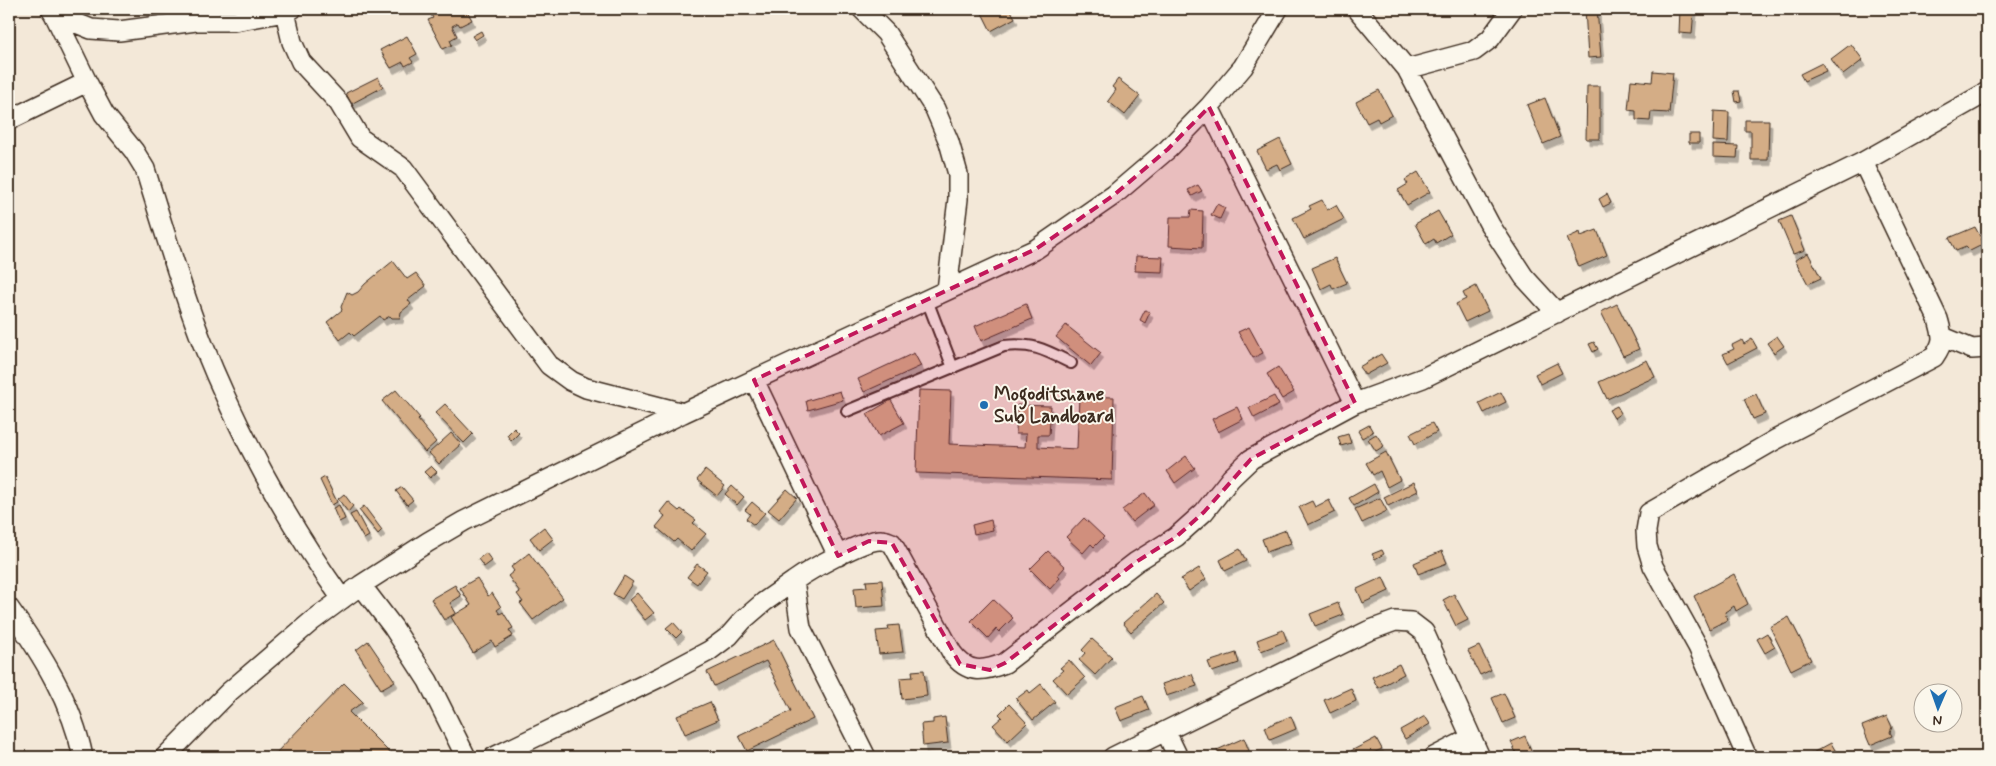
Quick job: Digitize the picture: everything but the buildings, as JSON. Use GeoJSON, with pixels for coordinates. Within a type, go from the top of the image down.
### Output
{"type":"FeatureCollection","features":[{"type":"Feature","properties":{"kind":"street"},"geometry":{"type":"LineString","coordinates":[[862,9],[886,33],[935,109],[949,142],[958,174],[958,199],[947,290]]}},
{"type":"Feature","properties":{"kind":"street"},"geometry":{"type":"LineString","coordinates":[[165,757],[229,692],[312,621],[361,585],[428,542],[464,522],[683,413],[1036,248],[1106,200],[1168,149],[1209,107],[1243,66],[1278,9]]}},
{"type":"Feature","properties":{"kind":"street"},"geometry":{"type":"LineString","coordinates":[[1357,9],[1407,69],[1490,225],[1524,277],[1557,313]]}},
{"type":"Feature","properties":{"kind":"street"},"geometry":{"type":"LineString","coordinates":[[1407,69],[1474,51],[1490,40],[1512,9]]}},
{"type":"Feature","properties":{"kind":"street"},"geometry":{"type":"LineString","coordinates":[[53,11],[91,29],[119,31],[196,21],[234,21],[288,10],[292,42],[301,62],[340,103],[360,138],[403,168],[548,366],[586,388],[683,413]]}},
{"type":"Feature","properties":{"kind":"street"},"geometry":{"type":"LineString","coordinates":[[53,11],[86,82],[104,114],[134,151],[145,168],[203,344],[245,436],[319,566],[342,599]]}},
{"type":"Feature","properties":{"kind":"street"},"geometry":{"type":"LineString","coordinates":[[9,120],[86,82]]}},
{"type":"Feature","properties":{"kind":"street"},"geometry":{"type":"LineString","coordinates":[[494,757],[660,677],[709,651],[764,602],[812,568],[869,541],[882,539],[892,543],[952,653],[960,664],[974,670],[990,670],[1005,662],[1136,562],[1176,537],[1204,512],[1230,478],[1251,459],[1355,403],[1423,378],[1863,162],[1987,92]]}},
{"type":"Feature","properties":{"kind":"street"},"geometry":{"type":"LineString","coordinates":[[1209,107],[1355,403]]}},
{"type":"Feature","properties":{"kind":"street"},"geometry":{"type":"LineString","coordinates":[[1747,757],[1698,646],[1653,566],[1647,546],[1646,531],[1649,513],[1775,440],[1934,356],[1940,348],[1943,337],[1938,319],[1863,162]]}},
{"type":"Feature","properties":{"kind":"street"},"geometry":{"type":"LineString","coordinates":[[1943,337],[1972,350],[1987,348]]}},
{"type":"Feature","properties":{"kind":"street"},"geometry":{"type":"LineString","coordinates":[[754,380],[838,556]]}},
{"type":"Feature","properties":{"kind":"street"},"geometry":{"type":"LineString","coordinates":[[794,581],[801,628],[866,757]]}},
{"type":"Feature","properties":{"kind":"street"},"geometry":{"type":"LineString","coordinates":[[361,585],[393,627],[428,681],[466,757]]}},
{"type":"Feature","properties":{"kind":"street"},"geometry":{"type":"LineString","coordinates":[[9,608],[54,678],[71,714],[82,757]]}},
{"type":"Feature","properties":{"kind":"street"},"geometry":{"type":"LineString","coordinates":[[1113,757],[1368,631],[1395,621],[1411,622],[1424,632],[1480,757]]}},
{"type":"Feature","properties":{"kind":"street"},"geometry":{"type":"LineString","coordinates":[[1166,732],[1178,757]]}},
{"type":"Feature","properties":{"kind":"street"},"geometry":{"type":"LineString","coordinates":[[451,757],[457,738]]}},
{"type":"Feature","properties":{"kind":"street"},"geometry":{"type":"LineString","coordinates":[[1434,757],[1471,738]]}},
{"type":"Feature","properties":{"kind":"lane"},"geometry":{"type":"LineString","coordinates":[[927,300],[953,368]]}},
{"type":"Feature","properties":{"kind":"lane"},"geometry":{"type":"LineString","coordinates":[[846,411],[1004,346],[1037,347],[1071,363]]}},
{"type":"Feature","properties":{"kind":"highlighted area"},"geometry":{"type":"Polygon","coordinates":[[[1209,107],[1355,403],[1251,459],[1204,512],[1176,537],[1136,562],[1005,663],[990,670],[960,664],[892,543],[869,541],[838,556],[754,380],[1036,249],[1114,195],[1168,149],[1209,107]]]}},
{"type":"Feature","properties":{"kind":"place","name":"Mogoditshane Sub Landboard"},"geometry":{"type":"Point","coordinates":[984,405]}}]}
